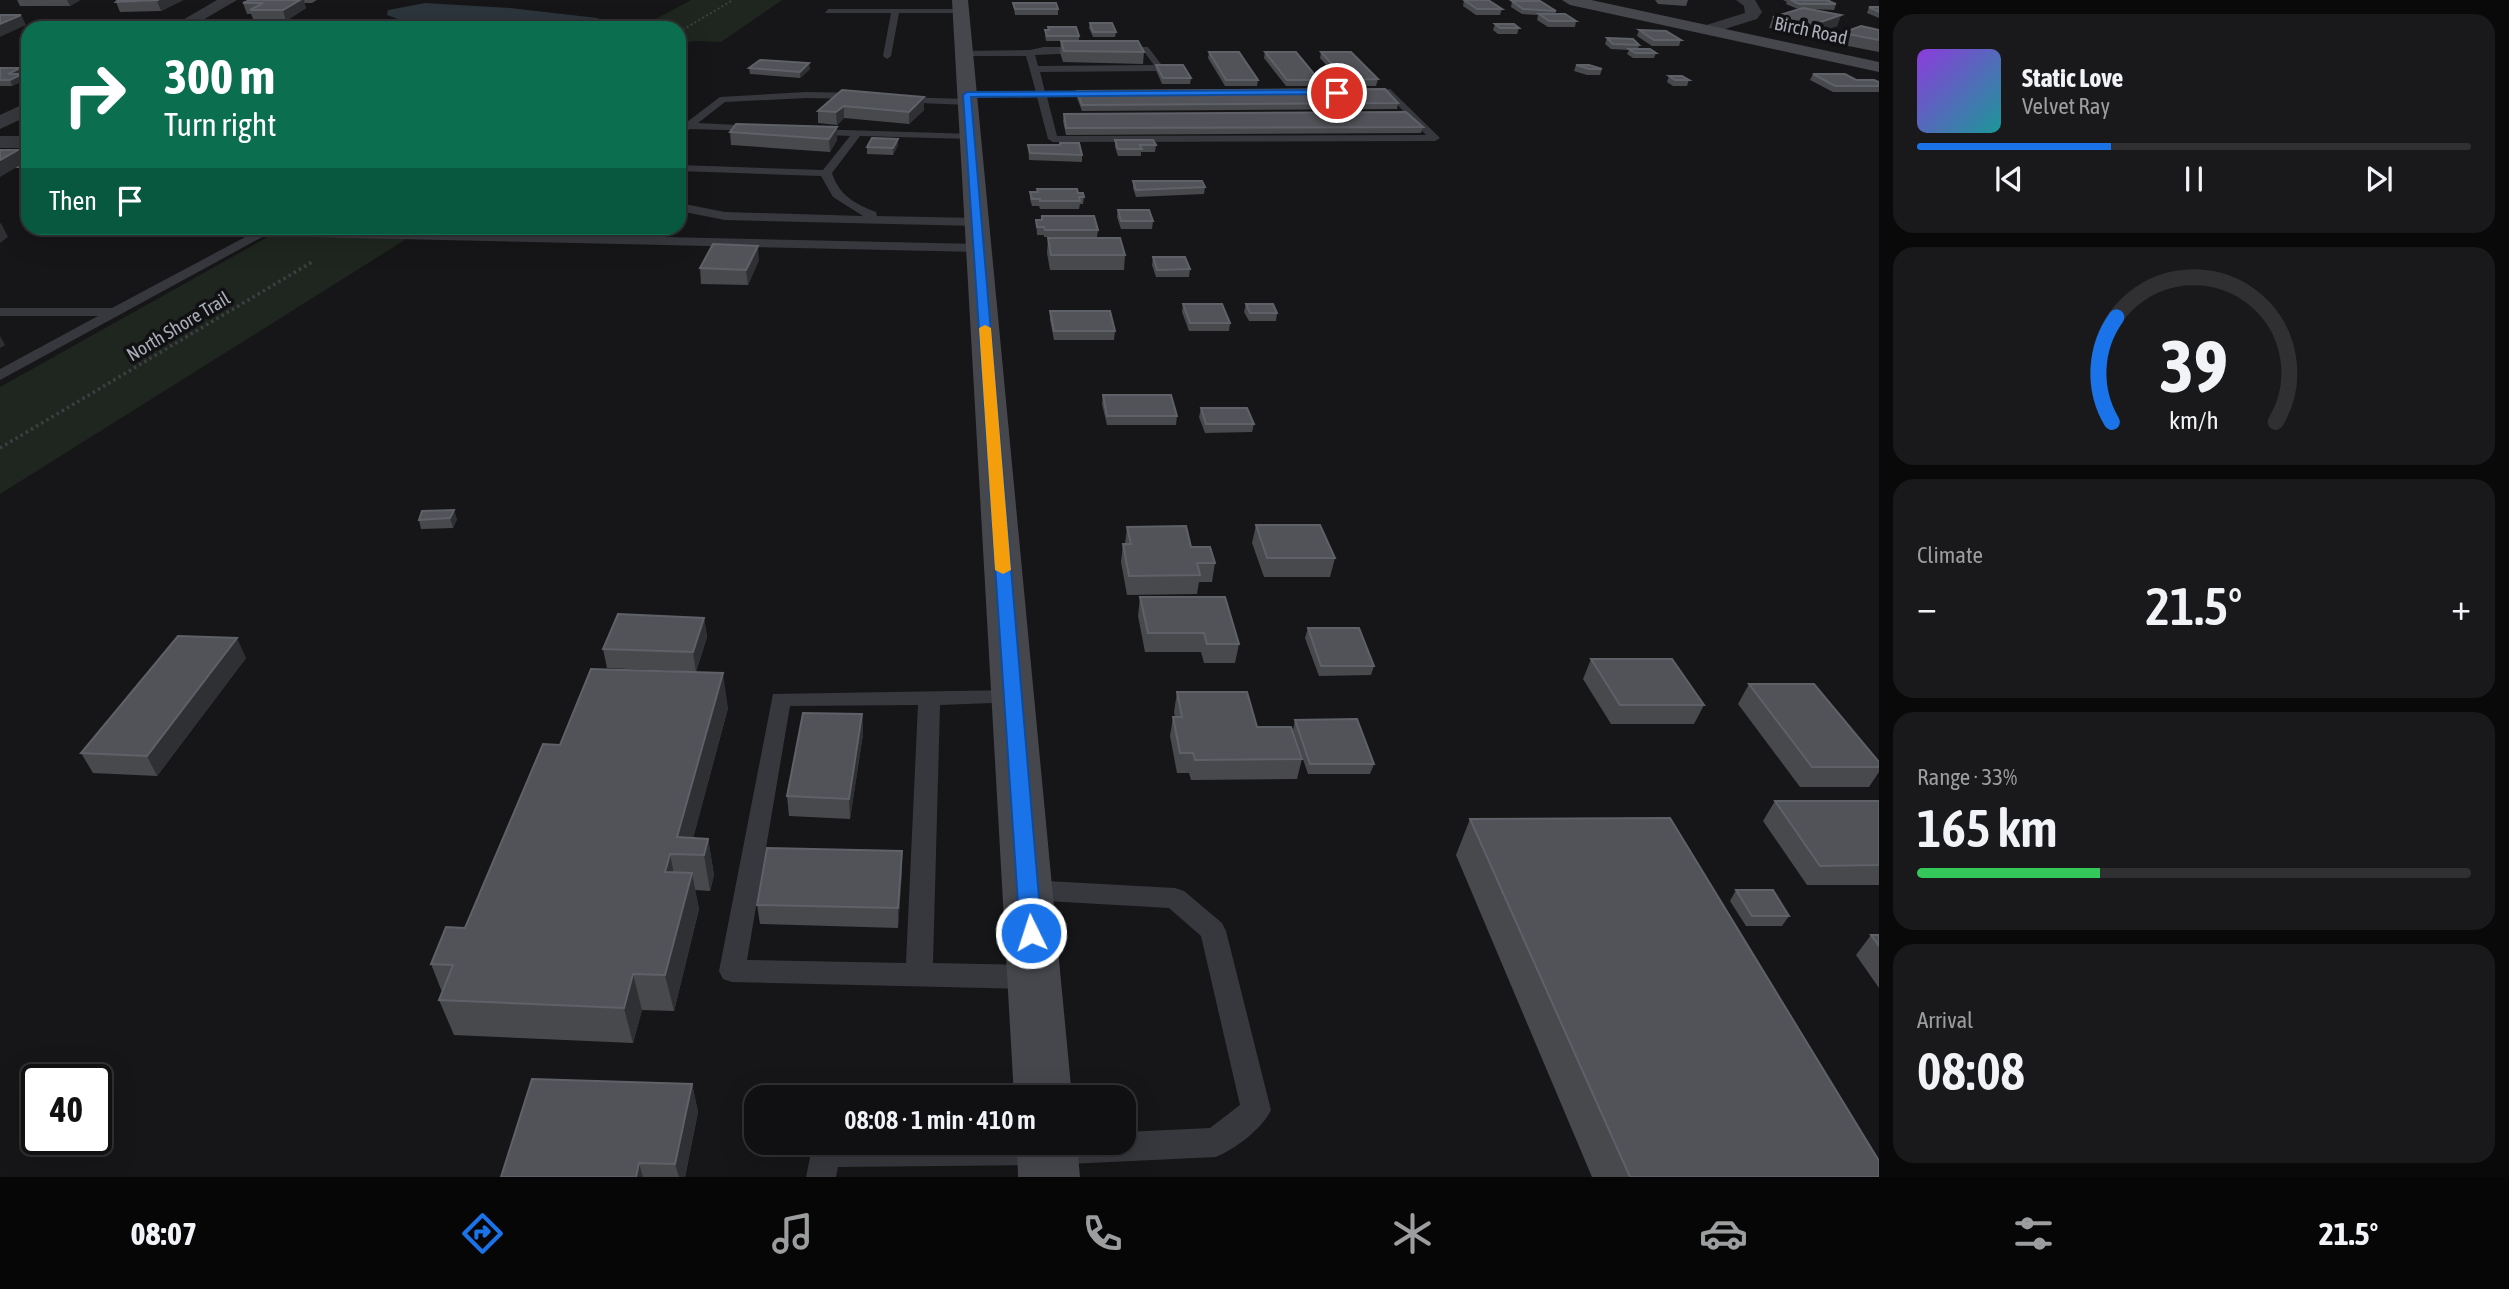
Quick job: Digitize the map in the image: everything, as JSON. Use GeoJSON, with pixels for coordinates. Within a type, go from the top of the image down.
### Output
{"type":"FeatureCollection","features":[{"type":"Feature","properties":{"kind":"street"},"geometry":{"type":"LineString","coordinates":[[190,21],[229,0]]}},
{"type":"Feature","properties":{"kind":"street","name":"Birch Road"},"geometry":{"type":"LineString","coordinates":[[1570,0],[1879,67]]}},
{"type":"Feature","properties":{"kind":"street"},"geometry":{"type":"LineString","coordinates":[[1709,29],[1751,16],[1754,12],[1751,4],[1744,0]]}},
{"type":"Feature","properties":{"kind":"street"},"geometry":{"type":"LineString","coordinates":[[960,5],[1043,1085]]}},
{"type":"Feature","properties":{"kind":"street"},"geometry":{"type":"LineString","coordinates":[[0,123],[21,112]]}},
{"type":"Feature","properties":{"kind":"street"},"geometry":{"type":"LineString","coordinates":[[0,142],[21,142]]}},
{"type":"Feature","properties":{"kind":"lane"},"geometry":{"type":"LineString","coordinates":[[828,11],[895,11],[960,5]]}},
{"type":"Feature","properties":{"kind":"lane"},"geometry":{"type":"LineString","coordinates":[[887,56],[895,11]]}},
{"type":"Feature","properties":{"kind":"lane"},"geometry":{"type":"LineString","coordinates":[[964,53],[1096,50]]}},
{"type":"Feature","properties":{"kind":"lane"},"geometry":{"type":"LineString","coordinates":[[1035,69],[1160,68],[1149,50],[1109,50]]}},
{"type":"Feature","properties":{"kind":"lane"},"geometry":{"type":"LineString","coordinates":[[1030,53],[1053,139],[1435,138],[1390,92],[1349,93]]}},
{"type":"Feature","properties":{"kind":"lane"},"geometry":{"type":"LineString","coordinates":[[804,132],[856,135],[1042,94],[1115,94]]}},
{"type":"Feature","properties":{"kind":"lane"},"geometry":{"type":"LineString","coordinates":[[686,128],[723,99],[848,95],[880,98]]}},
{"type":"Feature","properties":{"kind":"lane"},"geometry":{"type":"LineString","coordinates":[[892,99],[968,111]]}},
{"type":"Feature","properties":{"kind":"lane"},"geometry":{"type":"LineString","coordinates":[[1397,113],[1411,113]]}},
{"type":"Feature","properties":{"kind":"lane"},"geometry":{"type":"LineString","coordinates":[[1047,115],[1060,115]]}},
{"type":"Feature","properties":{"kind":"lane"},"geometry":{"type":"LineString","coordinates":[[686,130],[765,130]]}},
{"type":"Feature","properties":{"kind":"lane"},"geometry":{"type":"LineString","coordinates":[[856,135],[827,173],[830,189],[851,206],[886,220]]}},
{"type":"Feature","properties":{"kind":"lane"},"geometry":{"type":"LineString","coordinates":[[686,168],[827,173]]}},
{"type":"Feature","properties":{"kind":"lane"},"geometry":{"type":"LineString","coordinates":[[686,208],[725,216],[886,220],[978,235]]}},
{"type":"Feature","properties":{"kind":"lane"},"geometry":{"type":"LineString","coordinates":[[0,375],[256,235]]}},
{"type":"Feature","properties":{"kind":"lane"},"geometry":{"type":"LineString","coordinates":[[686,235],[978,235]]}},
{"type":"Feature","properties":{"kind":"lane"},"geometry":{"type":"LineString","coordinates":[[0,312],[115,312]]}},
{"type":"Feature","properties":{"kind":"lane"},"geometry":{"type":"LineString","coordinates":[[1013,697],[780,699],[732,971],[1034,977]]}},
{"type":"Feature","properties":{"kind":"lane"},"geometry":{"type":"LineString","coordinates":[[919,975],[929,698]]}},
{"type":"Feature","properties":{"kind":"lane"},"geometry":{"type":"LineString","coordinates":[[1028,890],[1175,898],[1213,931],[1256,1110],[1216,1142],[1136,1142]]}},
{"type":"Feature","properties":{"kind":"lane"},"geometry":{"type":"LineString","coordinates":[[821,1177],[824,1155]]}},
{"type":"Feature","properties":{"kind":"path"},"geometry":{"type":"LineString","coordinates":[[686,28],[733,0]]}},
{"type":"Feature","properties":{"kind":"path","name":"North Shore Trail"},"geometry":{"type":"LineString","coordinates":[[0,448],[356,235]]}},
{"type":"Feature","properties":{"kind":"shaded area"},"geometry":{"type":"Polygon","coordinates":[[[691,0],[782,0],[721,42],[686,42],[686,21],[652,21],[691,0]]]}},
{"type":"Feature","properties":{"kind":"shaded area"},"geometry":{"type":"Polygon","coordinates":[[[425,3],[510,8],[604,21],[415,21],[387,15],[388,10],[425,3]]]}},
{"type":"Feature","properties":{"kind":"shaded area"},"geometry":{"type":"Polygon","coordinates":[[[271,235],[413,235],[0,494],[0,387],[271,235]]]}},
{"type":"Feature","properties":{"kind":"building"},"geometry":{"type":"Polygon","coordinates":[[[118,0],[159,0],[116,2],[118,0]]]}},
{"type":"Feature","properties":{"kind":"building"},"geometry":{"type":"Polygon","coordinates":[[[250,0],[300,0],[283,10],[250,10],[263,3],[243,3],[250,0]]]}},
{"type":"Feature","properties":{"kind":"building"},"geometry":{"type":"Polygon","coordinates":[[[1464,0],[1488,0],[1502,9],[1477,9],[1464,0]]]}},
{"type":"Feature","properties":{"kind":"building"},"geometry":{"type":"Polygon","coordinates":[[[1791,0],[1826,0],[1836,4],[1799,4],[1791,0]]]}},
{"type":"Feature","properties":{"kind":"building"},"geometry":{"type":"Polygon","coordinates":[[[1512,1],[1540,1],[1556,11],[1523,9],[1512,1]]]}},
{"type":"Feature","properties":{"kind":"building"},"geometry":{"type":"Polygon","coordinates":[[[1013,3],[1056,3],[1058,9],[1015,9],[1013,3]]]}},
{"type":"Feature","properties":{"kind":"building"},"geometry":{"type":"Polygon","coordinates":[[[1803,8],[1841,15],[1812,25],[1773,17],[1803,8]]]}},
{"type":"Feature","properties":{"kind":"building"},"geometry":{"type":"Polygon","coordinates":[[[1539,14],[1565,14],[1576,21],[1549,21],[1539,14]]]}},
{"type":"Feature","properties":{"kind":"building"},"geometry":{"type":"Polygon","coordinates":[[[0,15],[21,15],[0,24],[0,15]]]}},
{"type":"Feature","properties":{"kind":"building"},"geometry":{"type":"Polygon","coordinates":[[[1090,23],[1112,23],[1116,32],[1093,32],[1090,23]]]}},
{"type":"Feature","properties":{"kind":"building"},"geometry":{"type":"Polygon","coordinates":[[[1495,24],[1514,24],[1519,28],[1500,28],[1495,24]]]}},
{"type":"Feature","properties":{"kind":"building"},"geometry":{"type":"Polygon","coordinates":[[[1861,26],[1879,30],[1879,40],[1842,33],[1861,26]]]}},
{"type":"Feature","properties":{"kind":"building"},"geometry":{"type":"Polygon","coordinates":[[[1048,27],[1076,27],[1079,36],[1047,36],[1045,30],[1049,30],[1048,27]]]}},
{"type":"Feature","properties":{"kind":"building"},"geometry":{"type":"Polygon","coordinates":[[[1639,30],[1666,31],[1681,40],[1654,40],[1639,30]]]}},
{"type":"Feature","properties":{"kind":"building"},"geometry":{"type":"Polygon","coordinates":[[[1607,38],[1633,39],[1639,45],[1613,44],[1607,38]]]}},
{"type":"Feature","properties":{"kind":"building"},"geometry":{"type":"Polygon","coordinates":[[[1061,41],[1138,41],[1144,52],[1064,51],[1061,41]]]}},
{"type":"Feature","properties":{"kind":"building"},"geometry":{"type":"Polygon","coordinates":[[[1629,49],[1650,49],[1656,53],[1635,53],[1629,49]]]}},
{"type":"Feature","properties":{"kind":"building"},"geometry":{"type":"Polygon","coordinates":[[[1209,52],[1239,52],[1258,80],[1226,80],[1209,52]]]}},
{"type":"Feature","properties":{"kind":"building"},"geometry":{"type":"Polygon","coordinates":[[[1265,52],[1296,52],[1319,80],[1287,80],[1265,52]]]}},
{"type":"Feature","properties":{"kind":"building"},"geometry":{"type":"Polygon","coordinates":[[[1321,52],[1351,52],[1378,79],[1346,80],[1321,52]]]}},
{"type":"Feature","properties":{"kind":"building"},"geometry":{"type":"Polygon","coordinates":[[[760,60],[809,63],[800,72],[749,68],[760,60]]]}},
{"type":"Feature","properties":{"kind":"building"},"geometry":{"type":"Polygon","coordinates":[[[1156,65],[1183,65],[1191,78],[1163,78],[1156,65]]]}},
{"type":"Feature","properties":{"kind":"building"},"geometry":{"type":"Polygon","coordinates":[[[1576,65],[1589,65],[1602,69],[1589,69],[1576,65]]]}},
{"type":"Feature","properties":{"kind":"building"},"geometry":{"type":"Polygon","coordinates":[[[0,68],[20,68],[8,74],[21,74],[10,80],[0,80],[0,68]]]}},
{"type":"Feature","properties":{"kind":"building"},"geometry":{"type":"Polygon","coordinates":[[[1813,74],[1845,74],[1856,80],[1874,80],[1879,82],[1879,86],[1835,86],[1813,74]]]}},
{"type":"Feature","properties":{"kind":"building"},"geometry":{"type":"Polygon","coordinates":[[[1669,76],[1682,76],[1689,80],[1675,80],[1669,76]]]}},
{"type":"Feature","properties":{"kind":"building"},"geometry":{"type":"Polygon","coordinates":[[[1385,89],[1398,103],[1082,105],[1077,91],[1385,89]]]}},
{"type":"Feature","properties":{"kind":"building"},"geometry":{"type":"Polygon","coordinates":[[[842,90],[924,97],[909,112],[844,106],[836,112],[818,111],[842,90]]]}},
{"type":"Feature","properties":{"kind":"building"},"geometry":{"type":"Polygon","coordinates":[[[1406,112],[1423,127],[1066,128],[1064,114],[1406,112]]]}},
{"type":"Feature","properties":{"kind":"building"},"geometry":{"type":"Polygon","coordinates":[[[736,124],[837,127],[829,139],[730,132],[736,124]]]}},
{"type":"Feature","properties":{"kind":"building"},"geometry":{"type":"Polygon","coordinates":[[[872,138],[898,139],[893,148],[867,147],[872,138]]]}},
{"type":"Feature","properties":{"kind":"building"},"geometry":{"type":"Polygon","coordinates":[[[1115,140],[1153,140],[1156,145],[1140,145],[1142,149],[1118,149],[1115,140]]]}},
{"type":"Feature","properties":{"kind":"building"},"geometry":{"type":"Polygon","coordinates":[[[1079,143],[1082,155],[1030,153],[1028,145],[1060,145],[1079,143]]]}},
{"type":"Feature","properties":{"kind":"building"},"geometry":{"type":"Polygon","coordinates":[[[0,150],[18,150],[0,160],[0,150]]]}},
{"type":"Feature","properties":{"kind":"building"},"geometry":{"type":"Polygon","coordinates":[[[1133,181],[1202,181],[1205,187],[1136,190],[1133,181]]]}},
{"type":"Feature","properties":{"kind":"building"},"geometry":{"type":"Polygon","coordinates":[[[1037,189],[1077,189],[1084,197],[1079,197],[1080,201],[1040,201],[1032,199],[1030,192],[1038,192],[1037,189]]]}},
{"type":"Feature","properties":{"kind":"building"},"geometry":{"type":"Polygon","coordinates":[[[1118,210],[1149,210],[1153,221],[1121,221],[1118,210]]]}},
{"type":"Feature","properties":{"kind":"building"},"geometry":{"type":"Polygon","coordinates":[[[1042,216],[1094,216],[1098,230],[1045,230],[1044,227],[1037,227],[1036,220],[1042,220],[1042,216]]]}},
{"type":"Feature","properties":{"kind":"building"},"geometry":{"type":"Polygon","coordinates":[[[1048,238],[1120,238],[1125,255],[1051,255],[1048,238]]]}},
{"type":"Feature","properties":{"kind":"building"},"geometry":{"type":"Polygon","coordinates":[[[713,244],[758,246],[746,270],[700,268],[713,244]]]}},
{"type":"Feature","properties":{"kind":"building"},"geometry":{"type":"Polygon","coordinates":[[[1153,257],[1185,257],[1190,269],[1157,270],[1153,257]]]}},
{"type":"Feature","properties":{"kind":"building"},"geometry":{"type":"Polygon","coordinates":[[[1183,304],[1222,304],[1230,323],[1190,323],[1183,304]]]}},
{"type":"Feature","properties":{"kind":"building"},"geometry":{"type":"Polygon","coordinates":[[[1246,304],[1273,304],[1277,313],[1250,313],[1246,304]]]}},
{"type":"Feature","properties":{"kind":"building"},"geometry":{"type":"Polygon","coordinates":[[[1050,311],[1110,311],[1115,331],[1054,331],[1050,311]]]}},
{"type":"Feature","properties":{"kind":"building"},"geometry":{"type":"Polygon","coordinates":[[[1103,395],[1171,395],[1177,416],[1107,416],[1103,395]]]}},
{"type":"Feature","properties":{"kind":"building"},"geometry":{"type":"Polygon","coordinates":[[[1201,408],[1247,408],[1254,424],[1206,424],[1201,408]]]}},
{"type":"Feature","properties":{"kind":"building"},"geometry":{"type":"Polygon","coordinates":[[[454,510],[450,518],[419,520],[422,511],[454,510]]]}},
{"type":"Feature","properties":{"kind":"building"},"geometry":{"type":"Polygon","coordinates":[[[1256,525],[1320,525],[1335,558],[1267,558],[1256,525]]]}},
{"type":"Feature","properties":{"kind":"building"},"geometry":{"type":"Polygon","coordinates":[[[1186,526],[1191,547],[1210,547],[1215,563],[1197,563],[1200,575],[1129,576],[1123,544],[1131,544],[1127,527],[1186,526]]]}},
{"type":"Feature","properties":{"kind":"building"},"geometry":{"type":"Polygon","coordinates":[[[1140,597],[1225,597],[1239,644],[1207,644],[1204,633],[1148,633],[1140,597]]]}},
{"type":"Feature","properties":{"kind":"building"},"geometry":{"type":"Polygon","coordinates":[[[618,614],[704,618],[693,652],[603,649],[618,614]]]}},
{"type":"Feature","properties":{"kind":"building"},"geometry":{"type":"Polygon","coordinates":[[[1308,628],[1359,628],[1374,666],[1321,666],[1308,628]]]}},
{"type":"Feature","properties":{"kind":"building"},"geometry":{"type":"Polygon","coordinates":[[[178,636],[237,638],[147,756],[81,753],[178,636]]]}},
{"type":"Feature","properties":{"kind":"building"},"geometry":{"type":"Polygon","coordinates":[[[1591,659],[1672,659],[1704,705],[1620,705],[1591,659]]]}},
{"type":"Feature","properties":{"kind":"building"},"geometry":{"type":"Polygon","coordinates":[[[591,669],[723,673],[677,837],[708,839],[704,855],[670,854],[665,872],[692,873],[665,975],[633,974],[624,1008],[439,1000],[453,965],[431,964],[446,927],[465,928],[543,744],[560,745],[591,669]]]}},
{"type":"Feature","properties":{"kind":"building"},"geometry":{"type":"Polygon","coordinates":[[[1749,684],[1814,684],[1879,762],[1879,767],[1812,767],[1749,684]]]}},
{"type":"Feature","properties":{"kind":"building"},"geometry":{"type":"Polygon","coordinates":[[[1177,692],[1247,692],[1257,727],[1291,727],[1302,759],[1195,760],[1193,753],[1180,753],[1173,717],[1182,717],[1177,692]]]}},
{"type":"Feature","properties":{"kind":"building"},"geometry":{"type":"Polygon","coordinates":[[[803,713],[862,714],[849,799],[787,796],[803,713]]]}},
{"type":"Feature","properties":{"kind":"building"},"geometry":{"type":"Polygon","coordinates":[[[1357,719],[1374,764],[1310,764],[1295,720],[1357,719]]]}},
{"type":"Feature","properties":{"kind":"building"},"geometry":{"type":"Polygon","coordinates":[[[1775,801],[1879,801],[1879,865],[1820,866],[1775,801]]]}},
{"type":"Feature","properties":{"kind":"building"},"geometry":{"type":"Polygon","coordinates":[[[1670,818],[1879,1161],[1879,1177],[1630,1177],[1470,819],[1670,818]]]}},
{"type":"Feature","properties":{"kind":"building"},"geometry":{"type":"Polygon","coordinates":[[[767,848],[902,851],[898,908],[757,905],[767,848]]]}},
{"type":"Feature","properties":{"kind":"building"},"geometry":{"type":"Polygon","coordinates":[[[1736,890],[1773,890],[1789,916],[1752,916],[1736,890]]]}},
{"type":"Feature","properties":{"kind":"building"},"geometry":{"type":"Polygon","coordinates":[[[1871,935],[1879,935],[1879,946],[1871,935]]]}},
{"type":"Feature","properties":{"kind":"building"},"geometry":{"type":"Polygon","coordinates":[[[532,1079],[692,1084],[675,1164],[639,1163],[636,1177],[501,1177],[532,1079]]]}},
{"type":"Feature","properties":{"kind":"slow traffic"},"geometry":{"type":"LineString","coordinates":[[985,328],[1003,570]]}},
{"type":"Feature","properties":{"kind":"route"},"geometry":{"type":"LineString","coordinates":[[1031,933],[967,95],[1337,93]]}}]}
